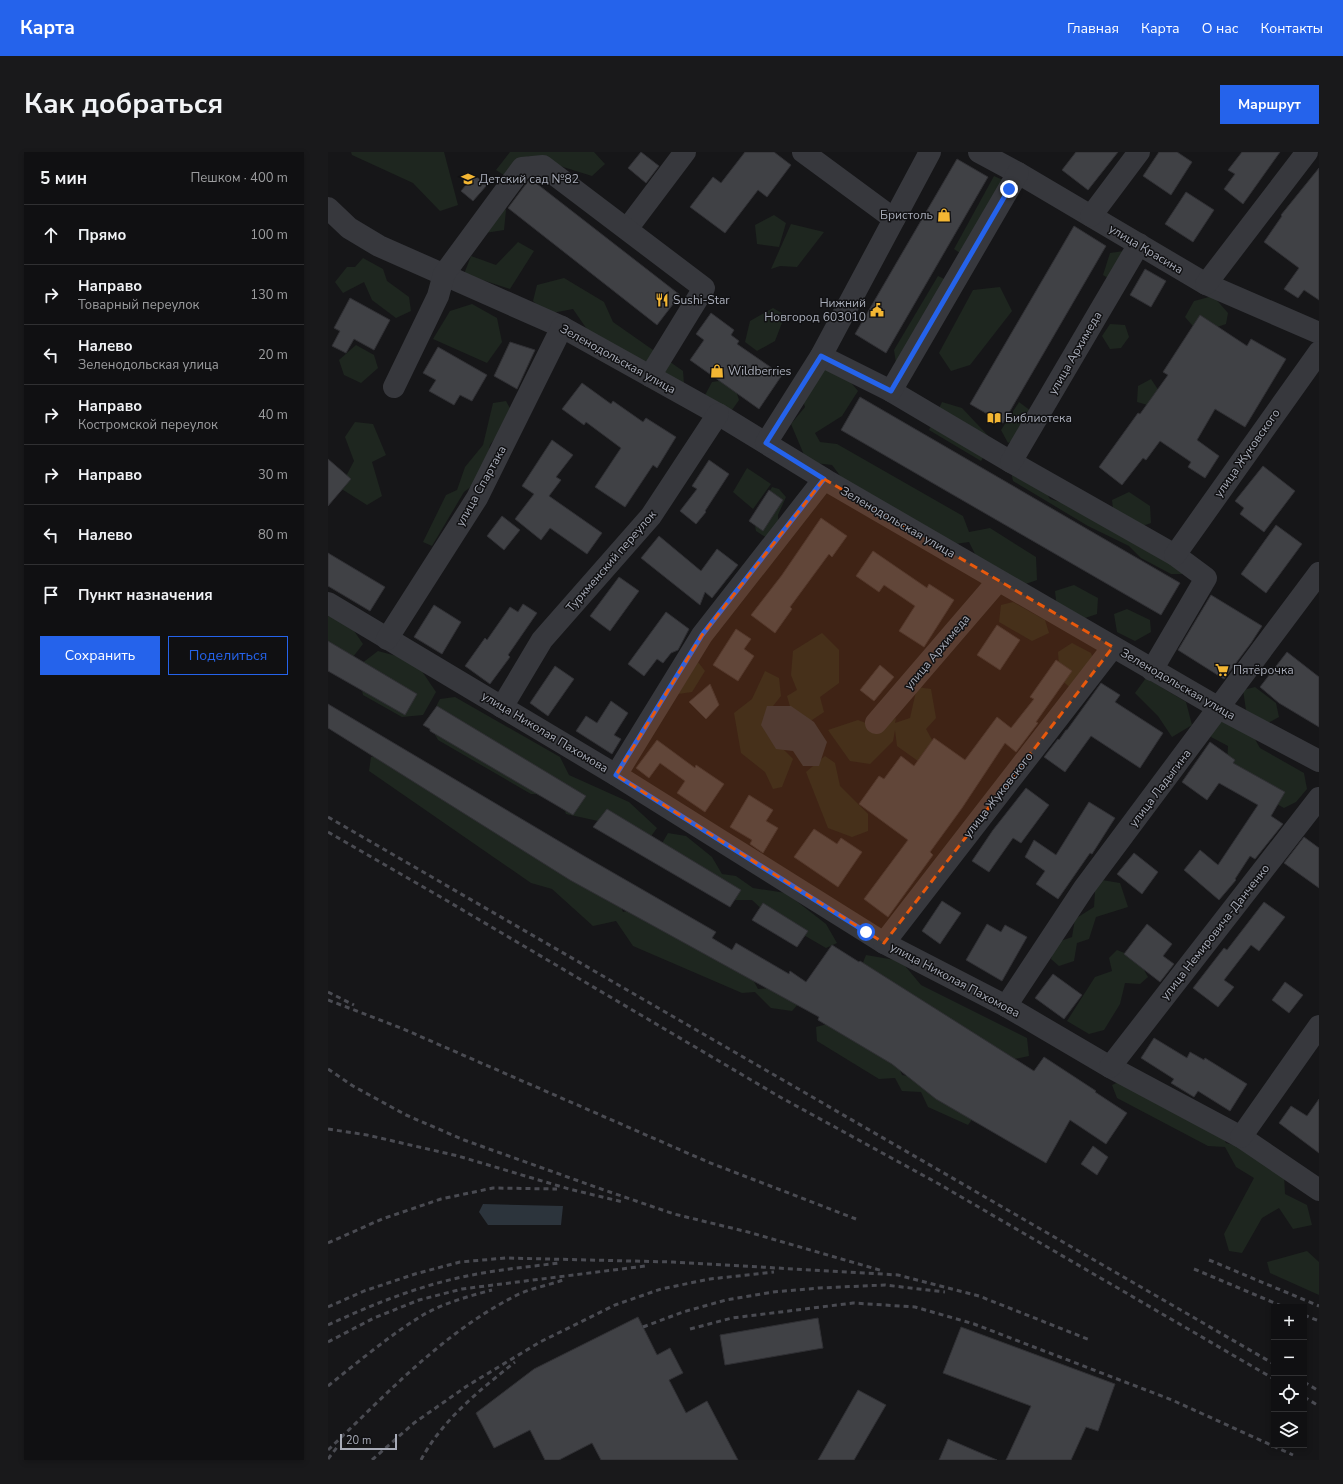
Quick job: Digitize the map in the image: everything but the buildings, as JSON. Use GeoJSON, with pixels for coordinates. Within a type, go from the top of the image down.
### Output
{"type":"FeatureCollection","features":[{"type":"Feature","properties":{"kind":"street"},"geometry":{"type":"LineString","coordinates":[[627,229],[685,152]]}},
{"type":"Feature","properties":{"kind":"street"},"geometry":{"type":"LineString","coordinates":[[803,152],[894,219]]}},
{"type":"Feature","properties":{"kind":"street"},"geometry":{"type":"LineString","coordinates":[[766,443],[821,356],[930,152]]}},
{"type":"Feature","properties":{"kind":"street","name":"улица Красина"},"geometry":{"type":"LineString","coordinates":[[979,152],[1018,173],[1206,284],[1319,333]]}},
{"type":"Feature","properties":{"kind":"street"},"geometry":{"type":"LineString","coordinates":[[1091,216],[1139,152]]}},
{"type":"Feature","properties":{"kind":"street"},"geometry":{"type":"LineString","coordinates":[[1206,284],[1307,152]]}},
{"type":"Feature","properties":{"kind":"street"},"geometry":{"type":"LineString","coordinates":[[394,387],[438,296],[444,274],[522,168],[543,166],[704,288],[650,376]]}},
{"type":"Feature","properties":{"kind":"street"},"geometry":{"type":"LineString","coordinates":[[891,391],[1018,173]]}},
{"type":"Feature","properties":{"kind":"street","name":"Зеленодольская улица"},"geometry":{"type":"LineString","coordinates":[[328,208],[349,228],[379,246],[562,327],[650,376],[718,414],[824,479],[1152,670],[1219,708],[1319,761]]}},
{"type":"Feature","properties":{"kind":"street","name":"улица Архимеда"},"geometry":{"type":"LineString","coordinates":[[1011,462],[1139,244]]}},
{"type":"Feature","properties":{"kind":"street","name":"улица Спартака"},"geometry":{"type":"LineString","coordinates":[[387,639],[477,498],[562,327]]}},
{"type":"Feature","properties":{"kind":"street","name":"улица Жуковского"},"geometry":{"type":"LineString","coordinates":[[1175,554],[1319,352]]}},
{"type":"Feature","properties":{"kind":"street"},"geometry":{"type":"LineString","coordinates":[[821,356],[891,391],[1011,462],[1175,554],[1206,578],[1152,670]]}},
{"type":"Feature","properties":{"kind":"street","name":"Туркменский переулок"},"geometry":{"type":"LineString","coordinates":[[502,707],[542,640],[651,516],[718,414]]}},
{"type":"Feature","properties":{"kind":"street"},"geometry":{"type":"LineString","coordinates":[[616,775],[702,635],[824,479]]}},
{"type":"Feature","properties":{"kind":"street","name":"улица Ладыгина"},"geometry":{"type":"LineString","coordinates":[[1006,1006],[1084,888],[1319,573]]}},
{"type":"Feature","properties":{"kind":"street","name":"улица Архимеда"},"geometry":{"type":"LineString","coordinates":[[876,723],[998,580]]}},
{"type":"Feature","properties":{"kind":"street","name":"улица Николая Пахомова"},"geometry":{"type":"LineString","coordinates":[[328,603],[616,775],[884,943],[1006,1006],[1110,1067],[1241,1137],[1319,1190]]}},
{"type":"Feature","properties":{"kind":"street","name":"улица Жуковского"},"geometry":{"type":"LineString","coordinates":[[884,943],[1113,646]]}},
{"type":"Feature","properties":{"kind":"street","name":"улица Немировича-Данченко"},"geometry":{"type":"LineString","coordinates":[[1110,1067],[1319,798]]}},
{"type":"Feature","properties":{"kind":"street"},"geometry":{"type":"LineString","coordinates":[[1241,1137],[1319,1026]]}},
{"type":"Feature","properties":{"kind":"highlighted area"},"geometry":{"type":"Polygon","coordinates":[[[824,479],[1113,647],[884,943],[616,775],[702,635],[824,479]]]}},
{"type":"Feature","properties":{"kind":"shaded area"},"geometry":{"type":"Polygon","coordinates":[[[351,152],[444,152],[458,205],[440,211],[413,183],[352,155],[351,152]]]}},
{"type":"Feature","properties":{"kind":"shaded area"},"geometry":{"type":"Polygon","coordinates":[[[510,152],[594,152],[605,164],[592,176],[528,156],[507,177],[496,170],[510,152]]]}},
{"type":"Feature","properties":{"kind":"shaded area"},"geometry":{"type":"Polygon","coordinates":[[[994,176],[1007,182],[963,255],[954,249],[994,176]]]}},
{"type":"Feature","properties":{"kind":"shaded area"},"geometry":{"type":"Polygon","coordinates":[[[493,196],[506,210],[504,230],[485,233],[493,196]]]}},
{"type":"Feature","properties":{"kind":"shaded area"},"geometry":{"type":"Polygon","coordinates":[[[774,215],[786,223],[779,247],[757,244],[755,225],[774,215]]]}},
{"type":"Feature","properties":{"kind":"shaded area"},"geometry":{"type":"Polygon","coordinates":[[[791,224],[824,232],[797,267],[780,266],[771,269],[791,224]]]}},
{"type":"Feature","properties":{"kind":"shaded area"},"geometry":{"type":"Polygon","coordinates":[[[518,242],[534,251],[510,289],[464,274],[471,256],[496,265],[518,242]]]}},
{"type":"Feature","properties":{"kind":"shaded area"},"geometry":{"type":"Polygon","coordinates":[[[1124,251],[1119,285],[1103,275],[1110,253],[1124,251]]]}},
{"type":"Feature","properties":{"kind":"shaded area"},"geometry":{"type":"Polygon","coordinates":[[[363,258],[383,269],[387,281],[409,297],[411,311],[396,318],[372,300],[364,282],[343,293],[335,282],[347,267],[355,267],[363,258]]]}},
{"type":"Feature","properties":{"kind":"shaded area"},"geometry":{"type":"Polygon","coordinates":[[[938,276],[946,280],[896,363],[894,350],[938,276]]]}},
{"type":"Feature","properties":{"kind":"shaded area"},"geometry":{"type":"Polygon","coordinates":[[[564,278],[604,302],[613,322],[683,371],[684,384],[591,335],[573,309],[547,314],[533,301],[537,285],[564,278]]]}},
{"type":"Feature","properties":{"kind":"shaded area"},"geometry":{"type":"Polygon","coordinates":[[[1000,287],[1012,311],[970,365],[951,371],[939,353],[973,290],[1000,287]]]}},
{"type":"Feature","properties":{"kind":"shaded area"},"geometry":{"type":"Polygon","coordinates":[[[1213,296],[1228,313],[1226,324],[1199,333],[1185,317],[1194,301],[1213,296]]]}},
{"type":"Feature","properties":{"kind":"shaded area"},"geometry":{"type":"Polygon","coordinates":[[[472,304],[497,318],[502,342],[487,363],[433,339],[450,311],[472,304]]]}},
{"type":"Feature","properties":{"kind":"shaded area"},"geometry":{"type":"Polygon","coordinates":[[[773,308],[785,315],[775,341],[757,351],[745,342],[750,321],[773,308]]]}},
{"type":"Feature","properties":{"kind":"shaded area"},"geometry":{"type":"Polygon","coordinates":[[[1110,324],[1125,325],[1129,337],[1121,348],[1110,349],[1102,336],[1110,324]]]}},
{"type":"Feature","properties":{"kind":"shaded area"},"geometry":{"type":"Polygon","coordinates":[[[356,345],[374,355],[378,368],[361,383],[344,375],[339,360],[356,345]]]}},
{"type":"Feature","properties":{"kind":"shaded area"},"geometry":{"type":"Polygon","coordinates":[[[818,368],[843,373],[858,391],[842,416],[815,433],[820,442],[837,444],[963,516],[969,532],[990,528],[1036,557],[1037,580],[1020,586],[980,564],[969,542],[948,545],[851,490],[832,465],[807,462],[791,424],[805,407],[802,397],[818,368]]]}},
{"type":"Feature","properties":{"kind":"shaded area"},"geometry":{"type":"Polygon","coordinates":[[[732,379],[739,400],[732,410],[703,399],[712,382],[732,379]]]}},
{"type":"Feature","properties":{"kind":"shaded area"},"geometry":{"type":"Polygon","coordinates":[[[1151,379],[1161,394],[1151,406],[1137,402],[1138,386],[1151,379]]]}},
{"type":"Feature","properties":{"kind":"shaded area"},"geometry":{"type":"Polygon","coordinates":[[[506,401],[513,414],[490,445],[482,478],[464,492],[432,546],[423,542],[446,495],[457,490],[465,467],[483,445],[493,403],[506,401]]]}},
{"type":"Feature","properties":{"kind":"shaded area"},"geometry":{"type":"Polygon","coordinates":[[[942,402],[962,408],[993,441],[981,461],[929,430],[942,402]]]}},
{"type":"Feature","properties":{"kind":"shaded area"},"geometry":{"type":"Polygon","coordinates":[[[1019,402],[1031,411],[1021,436],[1008,443],[1001,430],[1019,402]]]}},
{"type":"Feature","properties":{"kind":"shaded area"},"geometry":{"type":"Polygon","coordinates":[[[355,422],[373,424],[386,455],[372,462],[382,496],[367,505],[340,488],[354,461],[345,437],[355,422]]]}},
{"type":"Feature","properties":{"kind":"shaded area"},"geometry":{"type":"Polygon","coordinates":[[[747,468],[771,484],[753,509],[733,492],[747,468]]]}},
{"type":"Feature","properties":{"kind":"shaded area"},"geometry":{"type":"Polygon","coordinates":[[[1011,471],[1041,483],[1050,499],[1095,512],[1170,553],[1183,574],[1171,574],[1141,558],[1129,546],[1088,526],[1013,481],[1011,471]]]}},
{"type":"Feature","properties":{"kind":"shaded area"},"geometry":{"type":"Polygon","coordinates":[[[772,487],[779,489],[786,497],[778,515],[779,532],[770,540],[756,531],[754,520],[772,487]]]}},
{"type":"Feature","properties":{"kind":"shaded area"},"geometry":{"type":"Polygon","coordinates":[[[1129,492],[1150,506],[1151,523],[1134,529],[1114,517],[1112,500],[1129,492]]]}},
{"type":"Feature","properties":{"kind":"shaded area"},"geometry":{"type":"Polygon","coordinates":[[[1074,585],[1098,598],[1097,614],[1076,621],[1057,609],[1055,591],[1074,585]]]}},
{"type":"Feature","properties":{"kind":"shaded area"},"geometry":{"type":"Polygon","coordinates":[[[1013,602],[1045,620],[1049,633],[1032,641],[999,622],[1001,605],[1013,602]]]}},
{"type":"Feature","properties":{"kind":"shaded area"},"geometry":{"type":"Polygon","coordinates":[[[1127,609],[1150,620],[1151,632],[1135,641],[1117,632],[1114,614],[1127,609]]]}},
{"type":"Feature","properties":{"kind":"shaded area"},"geometry":{"type":"Polygon","coordinates":[[[328,616],[346,619],[363,644],[349,662],[328,661],[328,616]]]}},
{"type":"Feature","properties":{"kind":"shaded area"},"geometry":{"type":"Polygon","coordinates":[[[822,633],[839,650],[839,683],[820,697],[824,712],[809,722],[791,710],[787,696],[797,690],[791,675],[793,651],[822,633]]]}},
{"type":"Feature","properties":{"kind":"shaded area"},"geometry":{"type":"Polygon","coordinates":[[[1072,643],[1091,653],[1095,665],[1072,689],[1060,679],[1058,652],[1072,643]]]}},
{"type":"Feature","properties":{"kind":"shaded area"},"geometry":{"type":"Polygon","coordinates":[[[378,651],[415,661],[436,692],[423,715],[402,717],[363,695],[357,667],[378,651]]]}},
{"type":"Feature","properties":{"kind":"shaded area"},"geometry":{"type":"Polygon","coordinates":[[[698,662],[705,671],[692,692],[678,694],[698,662]]]}},
{"type":"Feature","properties":{"kind":"shaded area"},"geometry":{"type":"Polygon","coordinates":[[[765,671],[779,678],[781,696],[769,711],[768,734],[793,759],[782,787],[773,789],[765,772],[741,753],[734,713],[752,699],[765,671]]]}},
{"type":"Feature","properties":{"kind":"shaded area"},"geometry":{"type":"Polygon","coordinates":[[[1146,678],[1186,702],[1192,725],[1172,737],[1158,716],[1135,693],[1146,678]]]}},
{"type":"Feature","properties":{"kind":"shaded area"},"geometry":{"type":"Polygon","coordinates":[[[917,687],[931,689],[936,718],[926,729],[936,747],[925,766],[897,746],[895,730],[893,741],[870,764],[850,761],[828,730],[858,720],[881,729],[896,718],[895,723],[910,718],[917,687]]]}},
{"type":"Feature","properties":{"kind":"shaded area"},"geometry":{"type":"Polygon","coordinates":[[[1255,687],[1276,703],[1279,717],[1268,723],[1246,710],[1243,690],[1255,687]]]}},
{"type":"Feature","properties":{"kind":"shaded area"},"geometry":{"type":"Polygon","coordinates":[[[455,697],[560,757],[569,775],[629,802],[657,828],[649,839],[621,826],[566,814],[559,795],[531,794],[438,740],[428,722],[440,699],[455,697]]]}},
{"type":"Feature","properties":{"kind":"shaded area"},"geometry":{"type":"Polygon","coordinates":[[[767,706],[791,706],[814,722],[827,742],[819,766],[803,766],[793,751],[776,749],[761,725],[767,706]]]}},
{"type":"Feature","properties":{"kind":"shaded area"},"geometry":{"type":"Polygon","coordinates":[[[1228,718],[1252,734],[1260,748],[1304,773],[1307,789],[1296,802],[1284,808],[1236,781],[1227,765],[1228,746],[1211,737],[1212,723],[1228,718]]]}},
{"type":"Feature","properties":{"kind":"shaded area"},"geometry":{"type":"Polygon","coordinates":[[[825,756],[835,763],[840,786],[868,814],[868,831],[852,837],[828,828],[806,772],[825,756]]]}},
{"type":"Feature","properties":{"kind":"shaded area"},"geometry":{"type":"Polygon","coordinates":[[[371,757],[386,757],[617,897],[623,912],[639,907],[750,974],[758,989],[782,987],[800,1002],[792,1011],[771,1008],[755,992],[742,993],[633,946],[616,921],[593,926],[552,889],[531,883],[369,771],[371,757]]]}},
{"type":"Feature","properties":{"kind":"shaded area"},"geometry":{"type":"Polygon","coordinates":[[[668,833],[686,836],[712,857],[722,874],[736,876],[753,888],[786,893],[826,924],[837,943],[826,948],[766,913],[752,900],[731,900],[661,845],[668,833]]]}},
{"type":"Feature","properties":{"kind":"shaded area"},"geometry":{"type":"Polygon","coordinates":[[[1102,880],[1120,883],[1128,907],[1096,917],[1089,939],[1077,943],[1074,961],[1059,966],[1051,959],[1055,943],[1072,937],[1075,919],[1094,907],[1095,891],[1102,880]]]}},
{"type":"Feature","properties":{"kind":"shaded area"},"geometry":{"type":"Polygon","coordinates":[[[1117,950],[1137,958],[1148,977],[1140,984],[1125,983],[1120,1004],[1104,1030],[1089,1034],[1067,1021],[1095,977],[1112,971],[1109,958],[1117,950]]]}},
{"type":"Feature","properties":{"kind":"shaded area"},"geometry":{"type":"Polygon","coordinates":[[[866,955],[901,961],[921,985],[1027,1038],[1029,1056],[1010,1060],[858,975],[866,955]]]}},
{"type":"Feature","properties":{"kind":"shaded area"},"geometry":{"type":"Polygon","coordinates":[[[831,1023],[896,1059],[902,1075],[919,1078],[973,1118],[968,1125],[928,1107],[921,1092],[902,1091],[895,1078],[879,1079],[817,1041],[816,1027],[831,1023]]]}},
{"type":"Feature","properties":{"kind":"shaded area"},"geometry":{"type":"Polygon","coordinates":[[[1123,1080],[1219,1130],[1226,1143],[1244,1147],[1284,1175],[1285,1194],[1307,1205],[1312,1225],[1293,1229],[1279,1208],[1262,1218],[1242,1253],[1229,1251],[1224,1234],[1254,1178],[1236,1167],[1225,1147],[1208,1146],[1117,1098],[1112,1085],[1123,1080]]]}},
{"type":"Feature","properties":{"kind":"shaded area"},"geometry":{"type":"Polygon","coordinates":[[[483,1204],[563,1206],[561,1225],[488,1225],[479,1212],[483,1204]]]}},
{"type":"Feature","properties":{"kind":"shaded area"},"geometry":{"type":"Polygon","coordinates":[[[1307,1251],[1319,1262],[1319,1295],[1270,1273],[1267,1262],[1307,1251]]]}},
{"type":"Feature","properties":{"kind":"railway"},"geometry":{"type":"LineString","coordinates":[[328,817],[1271,1362]]}},
{"type":"Feature","properties":{"kind":"railway"},"geometry":{"type":"LineString","coordinates":[[328,832],[780,1097],[939,1184],[1271,1377]]}},
{"type":"Feature","properties":{"kind":"railway"},"geometry":{"type":"LineString","coordinates":[[328,992],[354,1005]]}},
{"type":"Feature","properties":{"kind":"railway"},"geometry":{"type":"LineString","coordinates":[[328,1000],[401,1028],[708,1162],[856,1219]]}},
{"type":"Feature","properties":{"kind":"railway"},"geometry":{"type":"LineString","coordinates":[[328,1069],[353,1086],[406,1115],[464,1140],[674,1214],[748,1232],[883,1271]]}},
{"type":"Feature","properties":{"kind":"railway"},"geometry":{"type":"LineString","coordinates":[[328,1129],[367,1135],[458,1156],[569,1189],[623,1202]]}},
{"type":"Feature","properties":{"kind":"railway"},"geometry":{"type":"LineString","coordinates":[[328,1243],[382,1219],[441,1199],[493,1188],[557,1189]]}},
{"type":"Feature","properties":{"kind":"railway"},"geometry":{"type":"LineString","coordinates":[[328,1307],[364,1291],[415,1274],[460,1262],[506,1258],[673,1262],[898,1275],[979,1296],[1090,1340]]}},
{"type":"Feature","properties":{"kind":"railway"},"geometry":{"type":"LineString","coordinates":[[1209,1260],[1319,1306]]}},
{"type":"Feature","properties":{"kind":"railway"},"geometry":{"type":"LineString","coordinates":[[328,1325],[394,1297],[445,1281],[486,1272],[559,1263]]}},
{"type":"Feature","properties":{"kind":"railway"},"geometry":{"type":"LineString","coordinates":[[328,1342],[374,1318],[419,1300],[462,1289],[645,1266]]}},
{"type":"Feature","properties":{"kind":"railway"},"geometry":{"type":"LineString","coordinates":[[1194,1269],[1277,1304]]}},
{"type":"Feature","properties":{"kind":"railway"},"geometry":{"type":"LineString","coordinates":[[372,1460],[414,1423],[467,1386],[540,1342],[615,1305],[661,1289],[710,1279],[774,1272]]}},
{"type":"Feature","properties":{"kind":"railway"},"geometry":{"type":"LineString","coordinates":[[328,1450],[418,1364],[466,1326],[519,1294],[563,1280]]}},
{"type":"Feature","properties":{"kind":"railway"},"geometry":{"type":"LineString","coordinates":[[643,1327],[683,1312],[726,1300],[773,1292],[885,1285],[945,1292]]}},
{"type":"Feature","properties":{"kind":"railway"},"geometry":{"type":"LineString","coordinates":[[328,1386],[386,1340],[423,1315],[448,1303],[492,1290]]}},
{"type":"Feature","properties":{"kind":"railway"},"geometry":{"type":"LineString","coordinates":[[690,1329],[732,1318],[853,1303],[915,1307],[974,1324],[1172,1400],[1293,1455]]}},
{"type":"Feature","properties":{"kind":"railway"},"geometry":{"type":"LineString","coordinates":[[1307,1316],[1319,1321]]}},
{"type":"Feature","properties":{"kind":"railway"},"geometry":{"type":"LineString","coordinates":[[421,1460],[440,1432],[463,1406],[515,1362]]}},
{"type":"Feature","properties":{"kind":"railway"},"geometry":{"type":"LineString","coordinates":[[1307,1384],[1319,1391]]}},
{"type":"Feature","properties":{"kind":"railway"},"geometry":{"type":"LineString","coordinates":[[1307,1399],[1319,1406]]}},
{"type":"Feature","properties":{"kind":"railway"},"geometry":{"type":"LineString","coordinates":[[328,1459],[338,1446]]}},
{"type":"Feature","properties":{"kind":"place","name":"Детский сад №82"},"geometry":{"type":"Point","coordinates":[468,179]}},
{"type":"Feature","properties":{"kind":"place","name":"Бристоль"},"geometry":{"type":"Point","coordinates":[944,215]}},
{"type":"Feature","properties":{"kind":"place","name":"Sushi-Star"},"geometry":{"type":"Point","coordinates":[662,300]}},
{"type":"Feature","properties":{"kind":"place","name":"Нижний Новгород 603010"},"geometry":{"type":"Point","coordinates":[877,310]}},
{"type":"Feature","properties":{"kind":"place","name":"Wildberries"},"geometry":{"type":"Point","coordinates":[717,371]}},
{"type":"Feature","properties":{"kind":"place","name":"Библиотека"},"geometry":{"type":"Point","coordinates":[994,418]}},
{"type":"Feature","properties":{"kind":"place","name":"Пятёрочка"},"geometry":{"type":"Point","coordinates":[1222,670]}},
{"type":"Feature","properties":{"kind":"route"},"geometry":{"type":"LineString","coordinates":[[866,932],[616,775],[702,635],[824,479],[766,443],[821,356],[891,391],[1009,189]]}}]}
